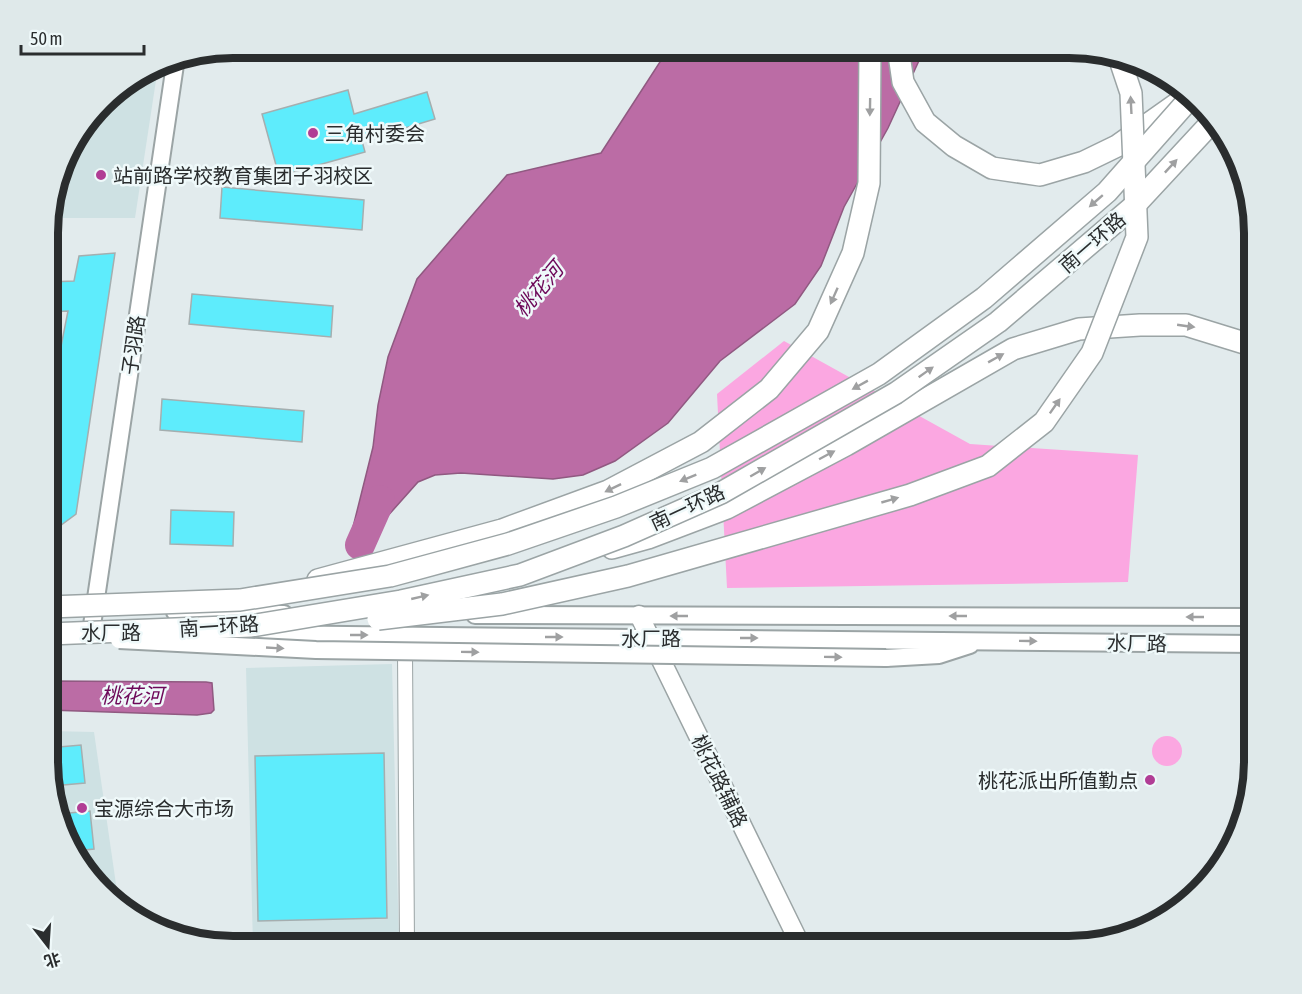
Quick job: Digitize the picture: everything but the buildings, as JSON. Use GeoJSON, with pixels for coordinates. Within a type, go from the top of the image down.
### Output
{"type":"FeatureCollection","features":[{"type":"Feature","properties":{"kind":"main road"},"geometry":{"type":"LineString","coordinates":[[240,600],[502,531],[608,491],[701,441],[770,388],[819,331],[853,253],[869,183],[870,59]]}},
{"type":"Feature","properties":{"kind":"main road"},"geometry":{"type":"LineString","coordinates":[[900,59],[903,82],[925,122],[954,146],[992,168],[1040,175],[1084,162],[1117,146],[1183,101]]}},
{"type":"Feature","properties":{"kind":"main road"},"geometry":{"type":"LineString","coordinates":[[251,626],[322,626],[502,604],[628,576],[910,495],[988,466],[1044,422],[1092,352],[1137,237],[1131,93],[1122,67]]}},
{"type":"Feature","properties":{"kind":"main road","name":"南一环路"},"geometry":{"type":"LineString","coordinates":[[59,608],[240,600],[390,576],[508,544],[616,507],[712,468],[879,374],[984,298],[1107,192],[1185,103]]}},
{"type":"Feature","properties":{"kind":"main road","name":"南一环路"},"geometry":{"type":"LineString","coordinates":[[59,634],[251,626],[401,601],[520,575],[624,536],[721,493],[896,393],[998,322],[1134,207],[1207,127]]}},
{"type":"Feature","properties":{"kind":"main road"},"geometry":{"type":"LineString","coordinates":[[520,575],[648,538],[727,508],[846,445],[1013,349],[1079,329],[1140,325],[1186,325],[1243,343]]}},
{"type":"Feature","properties":{"kind":"main road","name":"桃花路辅路"},"geometry":{"type":"LineString","coordinates":[[639,615],[796,936]]}},
{"type":"Feature","properties":{"kind":"street","name":"子羽路"},"geometry":{"type":"LineString","coordinates":[[91,632],[174,69]]}},
{"type":"Feature","properties":{"kind":"street","name":"水厂路"},"geometry":{"type":"LineString","coordinates":[[59,608],[315,615],[1243,617]]}},
{"type":"Feature","properties":{"kind":"street","name":"水厂路"},"geometry":{"type":"LineString","coordinates":[[59,634],[91,632],[1243,644]]}},
{"type":"Feature","properties":{"kind":"street"},"geometry":{"type":"LineString","coordinates":[[59,635],[316,650],[886,658],[939,655],[984,640]]}},
{"type":"Feature","properties":{"kind":"street"},"geometry":{"type":"LineString","coordinates":[[405,651],[407,935]]}},
{"type":"Feature","properties":{"kind":"shaded area","name":"站前路学校教育集团子羽校区"},"geometry":{"type":"Polygon","coordinates":[[[156,77],[135,218],[60,218],[60,211],[64,189],[72,167],[88,136],[118,102],[136,88],[156,77]]]}},
{"type":"Feature","properties":{"kind":"shaded area"},"geometry":{"type":"Polygon","coordinates":[[[784,341],[970,444],[1138,455],[1128,582],[727,588],[717,394],[784,341]]]}},
{"type":"Feature","properties":{"kind":"shaded area"},"geometry":{"type":"Polygon","coordinates":[[[392,664],[399,935],[253,935],[246,668],[392,664]]]}},
{"type":"Feature","properties":{"kind":"shaded area","name":"宝源综合大市场"},"geometry":{"type":"Polygon","coordinates":[[[59,731],[94,732],[117,891],[88,858],[72,827],[62,794],[59,772],[59,731]]]}},
{"type":"Feature","properties":{"kind":"shaded area"},"geometry":{"type":"Polygon","coordinates":[[[1167,736],[1177,741],[1182,751],[1177,761],[1167,766],[1157,761],[1152,751],[1157,741],[1167,736]]]}},
{"type":"Feature","properties":{"kind":"water"},"geometry":{"type":"Polygon","coordinates":[[[662,59],[920,59],[888,128],[844,207],[821,266],[795,304],[720,361],[668,423],[615,461],[583,475],[553,479],[461,473],[435,475],[418,482],[369,537],[352,531],[373,447],[378,405],[388,357],[417,279],[507,175],[601,153],[662,59]]]}},
{"type":"Feature","properties":{"kind":"water"},"geometry":{"type":"Polygon","coordinates":[[[59,681],[212,683],[214,710],[211,713],[197,715],[59,710],[59,681]]]}},
{"type":"Feature","properties":{"kind":"waterway","name":"桃花河"},"geometry":{"type":"LineString","coordinates":[[360,545],[380,500]]}},
{"type":"Feature","properties":{"kind":"place","name":"三角村委会"},"geometry":{"type":"Point","coordinates":[313,133]}},
{"type":"Feature","properties":{"kind":"place","name":"站前路学校教育集团子羽校区"},"geometry":{"type":"Point","coordinates":[101,175]}},
{"type":"Feature","properties":{"kind":"place","name":"桃花派出所值勤点"},"geometry":{"type":"Point","coordinates":[1150,780]}},
{"type":"Feature","properties":{"kind":"place","name":"宝源综合大市场"},"geometry":{"type":"Point","coordinates":[82,808]}}]}
